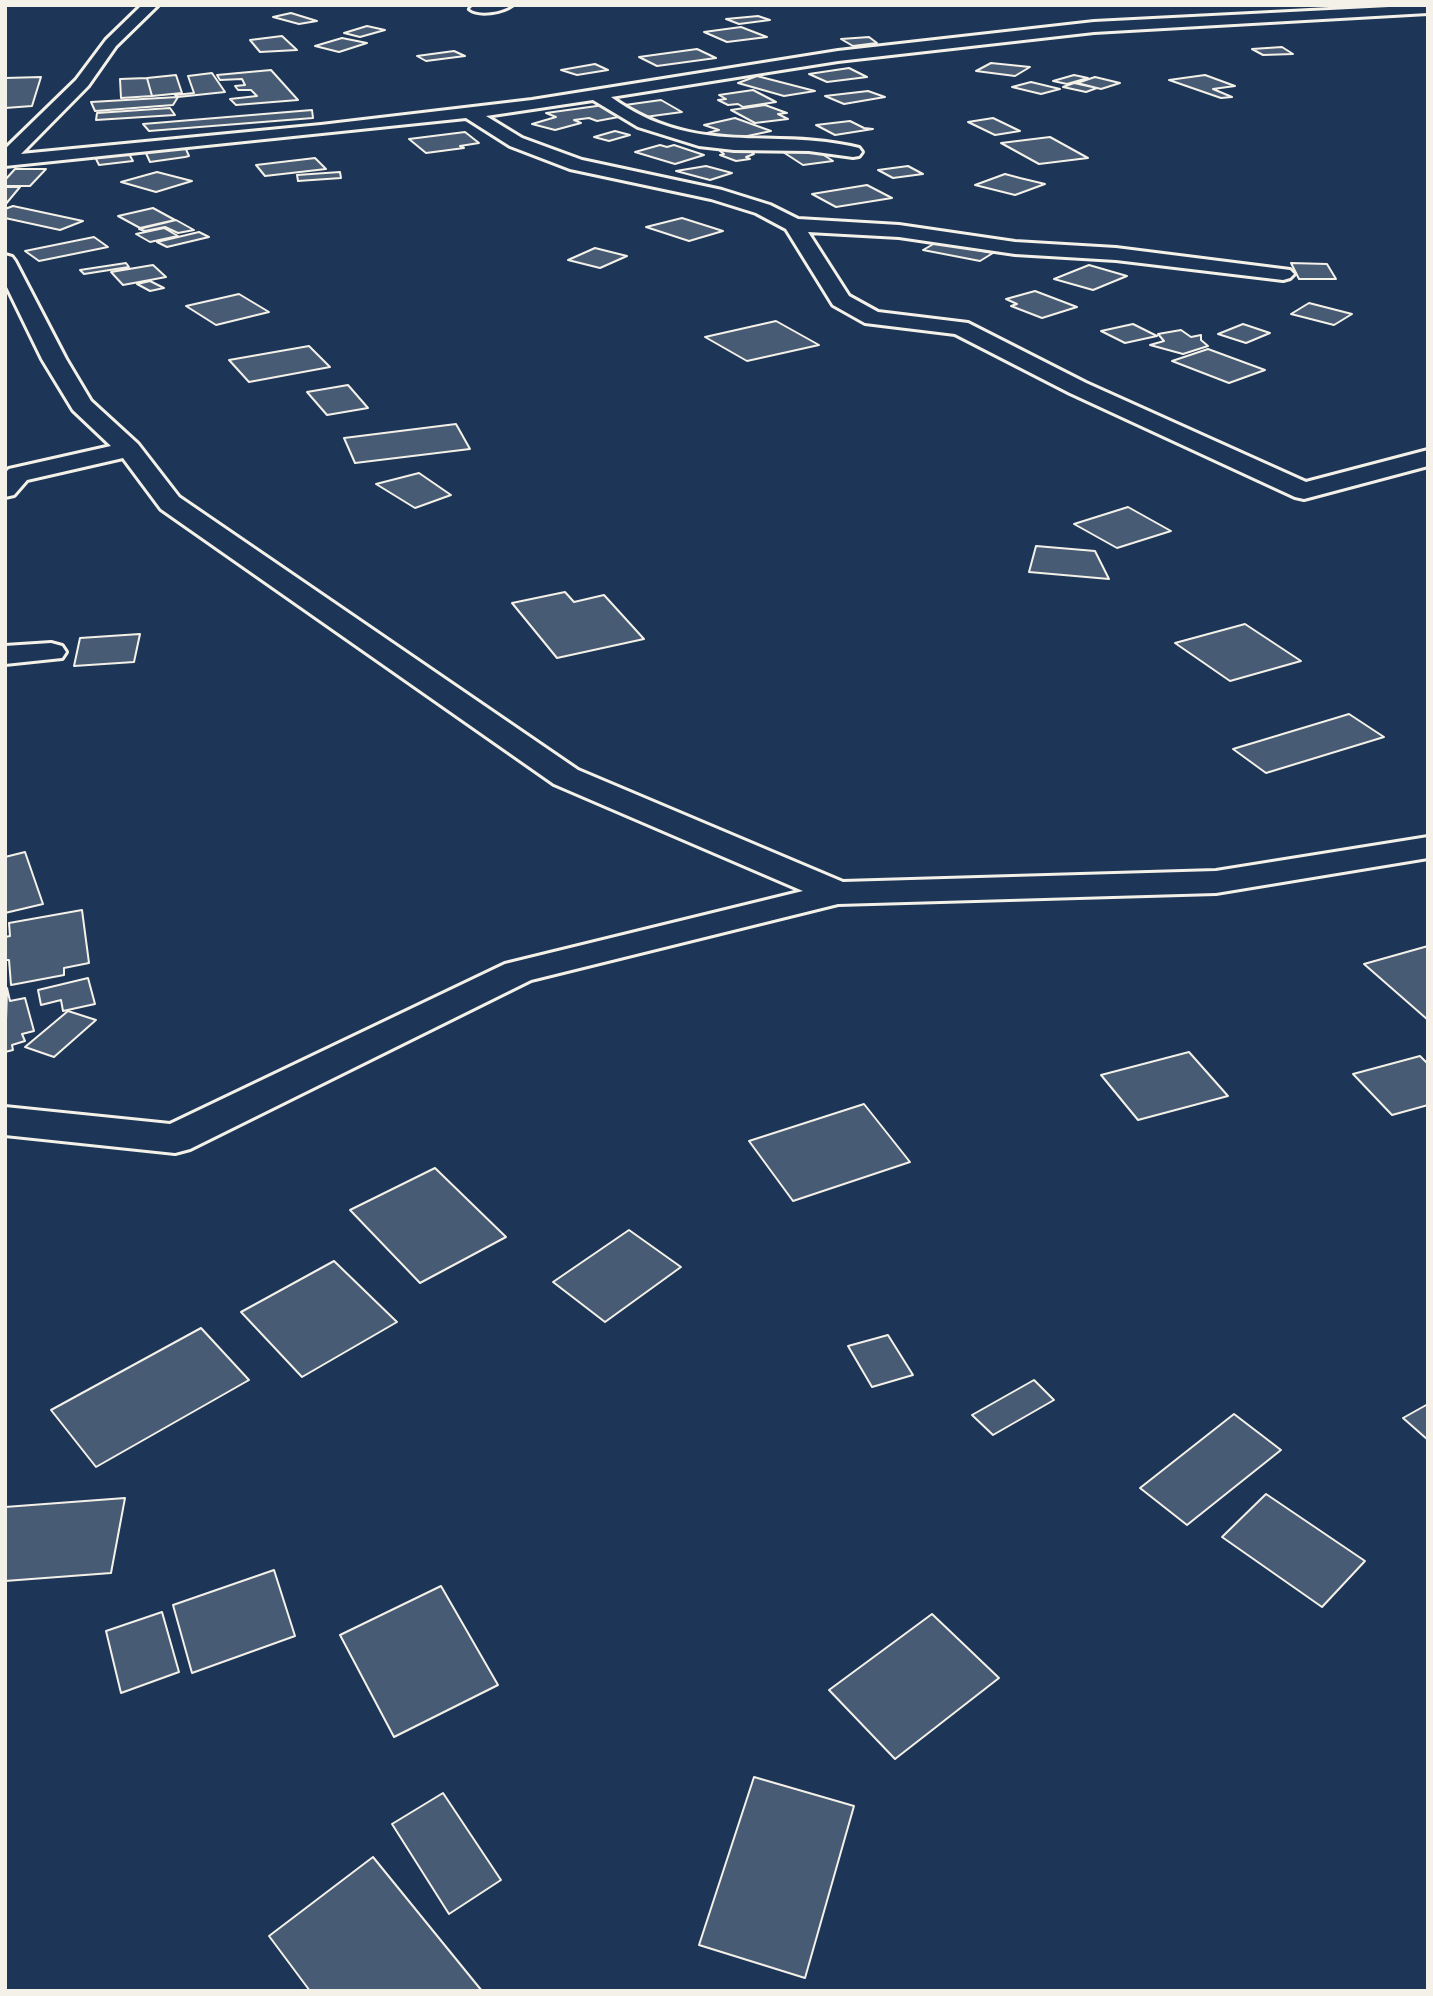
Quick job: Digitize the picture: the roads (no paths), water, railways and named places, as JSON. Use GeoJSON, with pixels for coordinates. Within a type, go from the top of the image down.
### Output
{"type":"FeatureCollection","features":[{"type":"Feature","properties":{"kind":"street"},"geometry":{"type":"LineString","coordinates":[[5,161],[82,83],[111,43],[151,5]]}},
{"type":"Feature","properties":{"kind":"street"},"geometry":{"type":"LineString","coordinates":[[477,9],[505,5]]}},
{"type":"Feature","properties":{"kind":"street"},"geometry":{"type":"LineString","coordinates":[[5,161],[470,113],[838,56],[1094,27],[1428,9]]}},
{"type":"Feature","properties":{"kind":"street"},"geometry":{"type":"LineString","coordinates":[[597,95],[611,107],[635,118],[715,144],[807,144],[853,152]]}},
{"type":"Feature","properties":{"kind":"street"},"geometry":{"type":"LineString","coordinates":[[470,113],[516,142],[577,165],[715,194],[763,209],[794,225],[899,232],[1014,248],[1116,254],[1283,274]]}},
{"type":"Feature","properties":{"kind":"street"},"geometry":{"type":"LineString","coordinates":[[794,225],[841,300],[873,318],[960,328],[1078,388],[1304,491],[1428,458]]}},
{"type":"Feature","properties":{"kind":"street"},"geometry":{"type":"LineString","coordinates":[[5,261],[54,359],[82,405],[129,449],[170,503],[566,777],[838,893]]}},
{"type":"Feature","properties":{"kind":"street"},"geometry":{"type":"LineString","coordinates":[[5,489],[18,474],[129,449]]}},
{"type":"Feature","properties":{"kind":"street"},"geometry":{"type":"LineString","coordinates":[[5,655],[51,652]]}},
{"type":"Feature","properties":{"kind":"street"},"geometry":{"type":"LineString","coordinates":[[5,1121],[175,1139],[518,972],[838,893],[1216,882],[1428,847]]}}]}
